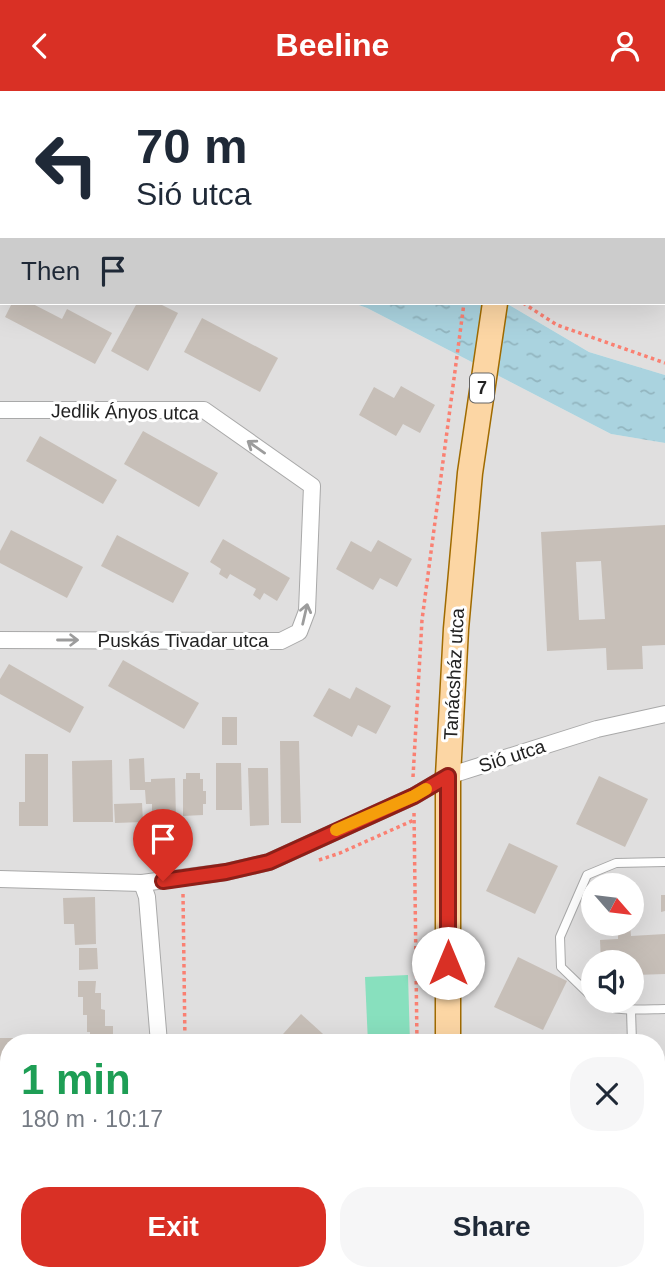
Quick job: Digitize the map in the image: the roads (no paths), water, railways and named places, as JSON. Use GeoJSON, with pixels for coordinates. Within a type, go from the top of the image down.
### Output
{"type":"FeatureCollection","features":[{"type":"Feature","properties":{"kind":"main road","name":"Tanácsház utca"},"geometry":{"type":"LineString","coordinates":[[448,1034],[448,776],[456,629],[470,473],[495,305]]}},
{"type":"Feature","properties":{"kind":"street","name":"Jedlik Ányos utca"},"geometry":{"type":"LineString","coordinates":[[0,410],[204,410],[312,486]]}},
{"type":"Feature","properties":{"kind":"street","name":"Puskás Tivadar utca"},"geometry":{"type":"LineString","coordinates":[[0,639],[281,641],[299,632],[307,611],[312,486]]}},
{"type":"Feature","properties":{"kind":"street","name":"Sió utca"},"geometry":{"type":"LineString","coordinates":[[0,879],[142,883],[226,872],[269,862],[414,796],[448,776],[597,729],[665,714]]}},
{"type":"Feature","properties":{"kind":"street"},"geometry":{"type":"LineString","coordinates":[[142,883],[147,897],[158,1034]]}},
{"type":"Feature","properties":{"kind":"lane"},"geometry":{"type":"LineString","coordinates":[[581,986],[561,967],[560,937],[587,875],[616,863],[665,862]]}},
{"type":"Feature","properties":{"kind":"lane"},"geometry":{"type":"LineString","coordinates":[[644,1010],[665,1009]]}},
{"type":"Feature","properties":{"kind":"lane"},"geometry":{"type":"LineString","coordinates":[[631,1013],[632,1034]]}},
{"type":"Feature","properties":{"kind":"water"},"geometry":{"type":"Polygon","coordinates":[[[359,305],[509,305],[589,352],[665,375],[665,443],[611,434],[359,305]]]}}]}
